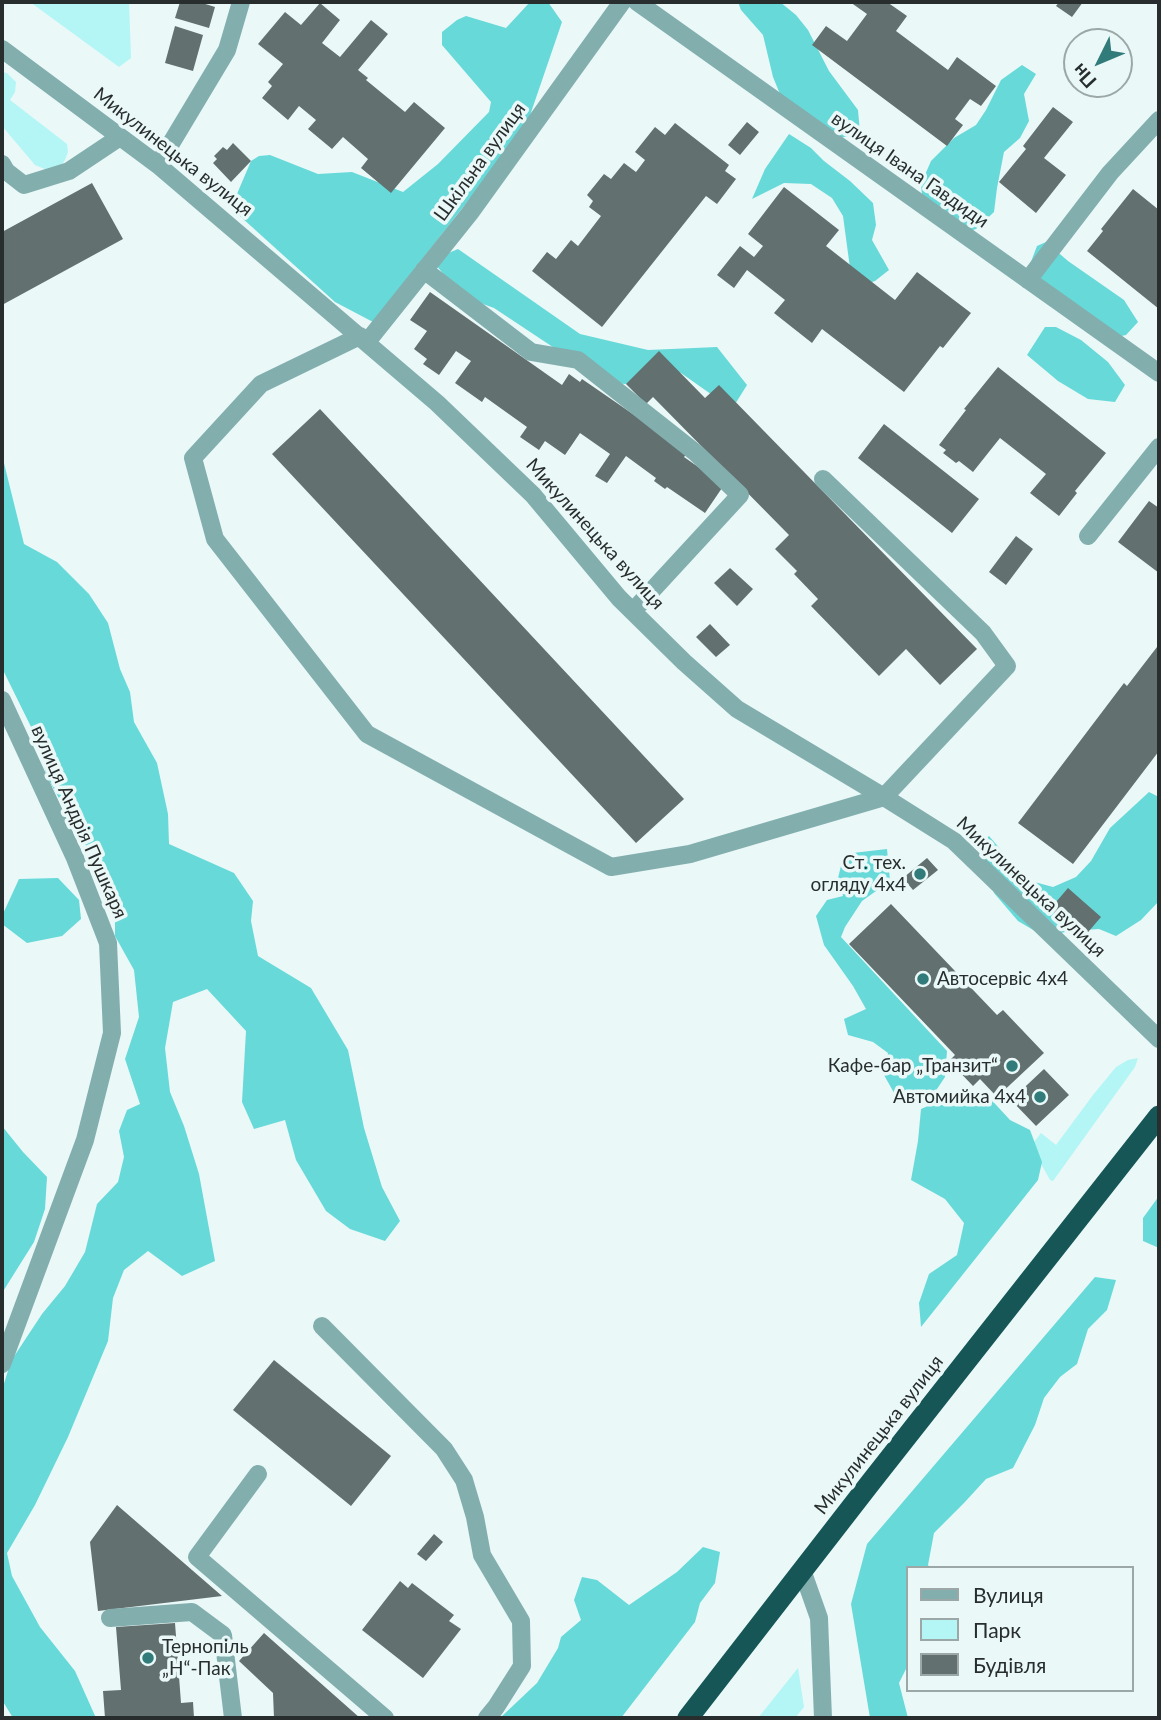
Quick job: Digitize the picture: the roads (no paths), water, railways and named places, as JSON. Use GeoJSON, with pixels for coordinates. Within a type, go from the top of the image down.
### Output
{"type":"FeatureCollection","features":[{"type":"Feature","properties":{"kind":"highway","name":"Микулинецька вулиця"},"geometry":{"type":"LineString","coordinates":[[688,1718],[1159,1116]]}},
{"type":"Feature","properties":{"kind":"street"},"geometry":{"type":"LineString","coordinates":[[158,164],[227,50],[241,2]]}},
{"type":"Feature","properties":{"kind":"street","name":"Шкільна вулиця"},"geometry":{"type":"LineString","coordinates":[[364,339],[470,213],[622,2]]}},
{"type":"Feature","properties":{"kind":"street","name":"вулиця Івана Гавдиди"},"geometry":{"type":"LineString","coordinates":[[637,2],[1159,373]]}},
{"type":"Feature","properties":{"kind":"street","name":"Микулинецька вулиця"},"geometry":{"type":"LineString","coordinates":[[2,50],[158,164],[437,403],[533,495],[620,598],[684,662],[737,709],[954,841],[1159,1039]]}},
{"type":"Feature","properties":{"kind":"street"},"geometry":{"type":"LineString","coordinates":[[1028,280],[1110,173],[1159,120]]}},
{"type":"Feature","properties":{"kind":"street"},"geometry":{"type":"LineString","coordinates":[[2,164],[6,171],[24,185],[69,171],[120,137]]}},
{"type":"Feature","properties":{"kind":"street"},"geometry":{"type":"LineString","coordinates":[[424,270],[531,352],[578,360],[696,453],[740,495],[633,611]]}},
{"type":"Feature","properties":{"kind":"street"},"geometry":{"type":"LineString","coordinates":[[364,339],[261,384],[193,458],[215,539],[367,734],[611,866],[690,853],[884,797],[1007,666],[983,633],[823,479]]}},
{"type":"Feature","properties":{"kind":"street"},"geometry":{"type":"LineString","coordinates":[[1088,536],[1159,447]]}},
{"type":"Feature","properties":{"kind":"street","name":"вулиця Андрія Пушкаря"},"geometry":{"type":"LineString","coordinates":[[2,700],[75,858],[108,943],[112,1033],[85,1140],[2,1364]]}},
{"type":"Feature","properties":{"kind":"street"},"geometry":{"type":"LineString","coordinates":[[322,1326],[444,1449],[464,1480],[482,1555],[521,1621],[522,1665],[487,1718]]}},
{"type":"Feature","properties":{"kind":"street"},"geometry":{"type":"LineString","coordinates":[[258,1474],[197,1557],[385,1718]]}},
{"type":"Feature","properties":{"kind":"street"},"geometry":{"type":"LineString","coordinates":[[802,1570],[819,1618],[823,1718]]}},
{"type":"Feature","properties":{"kind":"street"},"geometry":{"type":"LineString","coordinates":[[110,1618],[192,1612],[223,1635],[233,1718]]}},
{"type":"Feature","properties":{"kind":"place","name":"Ст. тех. огляду 4х4"},"geometry":{"type":"Point","coordinates":[920,874]}},
{"type":"Feature","properties":{"kind":"place","name":"Автосервіс 4х4"},"geometry":{"type":"Point","coordinates":[923,979]}},
{"type":"Feature","properties":{"kind":"place","name":"Кафе-бар „Транзит“"},"geometry":{"type":"Point","coordinates":[1012,1066]}},
{"type":"Feature","properties":{"kind":"place","name":"Автомийка 4х4"},"geometry":{"type":"Point","coordinates":[1040,1097]}},
{"type":"Feature","properties":{"kind":"place","name":"Тернопіль „Н“-Пак"},"geometry":{"type":"Point","coordinates":[148,1658]}}]}
